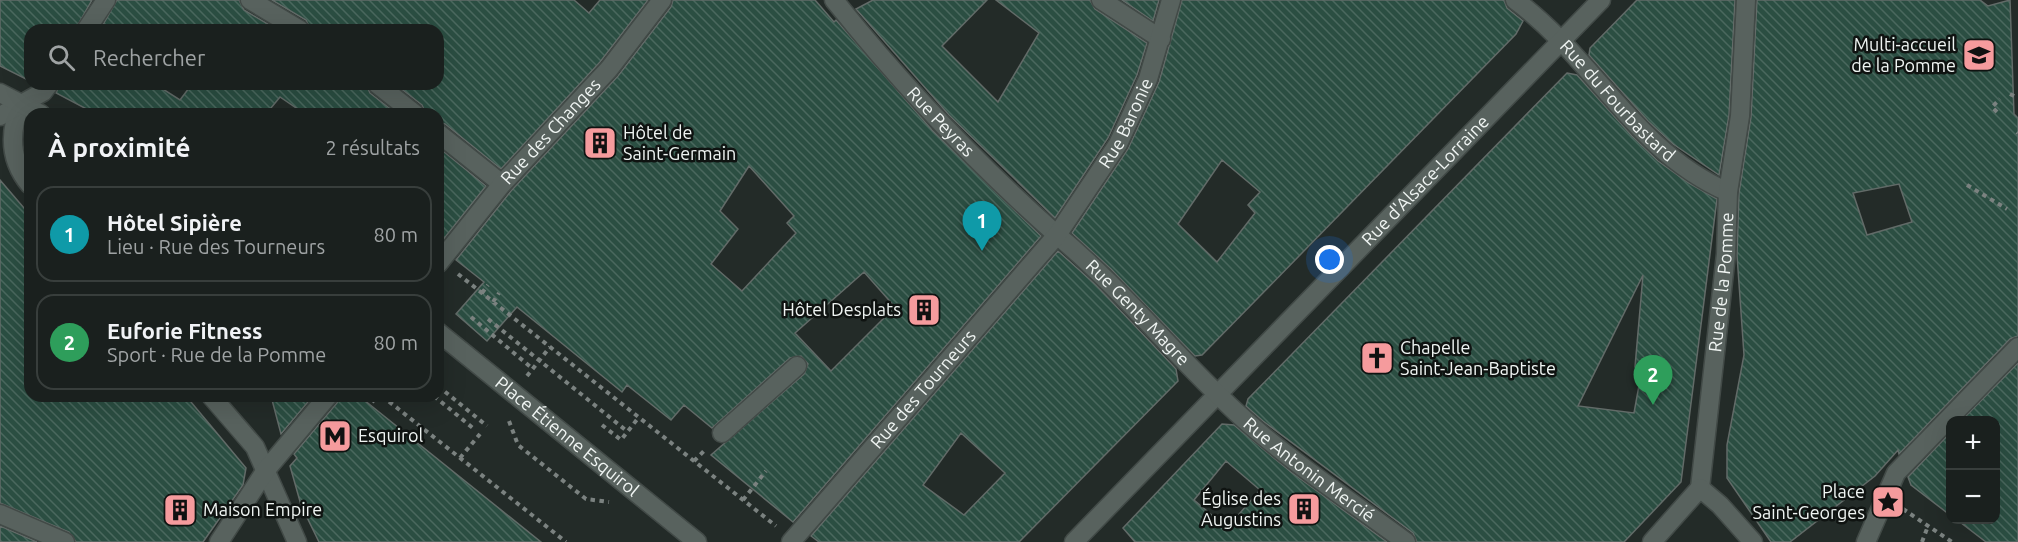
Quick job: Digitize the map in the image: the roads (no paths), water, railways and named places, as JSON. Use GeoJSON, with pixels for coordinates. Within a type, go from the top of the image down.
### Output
{"type":"FeatureCollection","features":[{"type":"Feature","properties":{"kind":"street"},"geometry":{"type":"LineString","coordinates":[[90,24],[106,0]]}},
{"type":"Feature","properties":{"kind":"street"},"geometry":{"type":"LineString","coordinates":[[250,0],[290,24]]}},
{"type":"Feature","properties":{"kind":"street","name":"Rue des Changes"},"geometry":{"type":"LineString","coordinates":[[444,256],[502,184],[609,69],[662,0]]}},
{"type":"Feature","properties":{"kind":"street","name":"Rue Peyras"},"geometry":{"type":"LineString","coordinates":[[834,0],[935,115],[1020,202],[1057,235]]}},
{"type":"Feature","properties":{"kind":"street"},"geometry":{"type":"LineString","coordinates":[[1101,0],[1161,39]]}},
{"type":"Feature","properties":{"kind":"street","name":"Rue Baronie"},"geometry":{"type":"LineString","coordinates":[[1057,235],[1118,144],[1148,79],[1171,0]]}},
{"type":"Feature","properties":{"kind":"street","name":"Rue du Fourbastard"},"geometry":{"type":"LineString","coordinates":[[1515,0],[1561,42],[1640,131],[1677,165],[1705,182],[1728,192]]}},
{"type":"Feature","properties":{"kind":"street","name":"Rue d'Alsace-Lorraine"},"geometry":{"type":"LineString","coordinates":[[1074,542],[1216,393],[1601,0]]}},
{"type":"Feature","properties":{"kind":"street","name":"Rue de la Pomme"},"geometry":{"type":"LineString","coordinates":[[1700,488],[1726,254],[1728,192],[1740,116],[1746,0]]}},
{"type":"Feature","properties":{"kind":"street"},"geometry":{"type":"LineString","coordinates":[[0,117],[44,90]]}},
{"type":"Feature","properties":{"kind":"street"},"geometry":{"type":"LineString","coordinates":[[384,90],[407,108]]}},
{"type":"Feature","properties":{"kind":"street"},"geometry":{"type":"LineString","coordinates":[[0,93],[29,108]]}},
{"type":"Feature","properties":{"kind":"street"},"geometry":{"type":"LineString","coordinates":[[21,104],[13,123],[12,143],[24,178]]}},
{"type":"Feature","properties":{"kind":"street"},"geometry":{"type":"LineString","coordinates":[[444,138],[502,184]]}},
{"type":"Feature","properties":{"kind":"street","name":"Rue Genty Magre"},"geometry":{"type":"LineString","coordinates":[[1057,235],[1133,306],[1216,393]]}},
{"type":"Feature","properties":{"kind":"street","name":"Rue des Tourneurs"},"geometry":{"type":"LineString","coordinates":[[792,541],[1057,235]]}},
{"type":"Feature","properties":{"kind":"street","name":"Place Étienne Esquirol"},"geometry":{"type":"LineString","coordinates":[[444,337],[697,542]]}},
{"type":"Feature","properties":{"kind":"street"},"geometry":{"type":"LineString","coordinates":[[1866,542],[1896,473],[2018,347]]}},
{"type":"Feature","properties":{"kind":"street"},"geometry":{"type":"LineString","coordinates":[[722,433],[797,366]]}},
{"type":"Feature","properties":{"kind":"street","name":"Rue Antonin Mercié"},"geometry":{"type":"LineString","coordinates":[[1216,393],[1271,442],[1406,542]]}},
{"type":"Feature","properties":{"kind":"street"},"geometry":{"type":"LineString","coordinates":[[217,402],[255,447],[297,542]]}},
{"type":"Feature","properties":{"kind":"street"},"geometry":{"type":"LineString","coordinates":[[219,542],[266,470],[323,402]]}},
{"type":"Feature","properties":{"kind":"street"},"geometry":{"type":"LineString","coordinates":[[1652,542],[1700,488],[1720,505],[1753,542]]}},
{"type":"Feature","properties":{"kind":"street"},"geometry":{"type":"LineString","coordinates":[[0,514],[65,542]]}},
{"type":"Feature","properties":{"kind":"place","name":"Multi-accueil de la Pomme"},"geometry":{"type":"Point","coordinates":[1979,55]}},
{"type":"Feature","properties":{"kind":"place","name":"Hôtel de Saint-Germain"},"geometry":{"type":"Point","coordinates":[600,143]}},
{"type":"Feature","properties":{"kind":"place","name":"Hôtel Sipière"},"geometry":{"type":"Point","coordinates":[982,251]}},
{"type":"Feature","properties":{"kind":"place","name":"Hôtel Desplats"},"geometry":{"type":"Point","coordinates":[924,310]}},
{"type":"Feature","properties":{"kind":"place","name":"Chapelle Saint-Jean-Baptiste"},"geometry":{"type":"Point","coordinates":[1377,358]}},
{"type":"Feature","properties":{"kind":"place","name":"Euforie Fitness"},"geometry":{"type":"Point","coordinates":[1653,405]}},
{"type":"Feature","properties":{"kind":"place","name":"Esquirol"},"geometry":{"type":"Point","coordinates":[335,436]}},
{"type":"Feature","properties":{"kind":"place","name":"Place Saint-Georges"},"geometry":{"type":"Point","coordinates":[1888,502]}},
{"type":"Feature","properties":{"kind":"place","name":"Église des Augustins"},"geometry":{"type":"Point","coordinates":[1304,509]}},
{"type":"Feature","properties":{"kind":"place","name":"Maison Empire"},"geometry":{"type":"Point","coordinates":[180,510]}}]}
